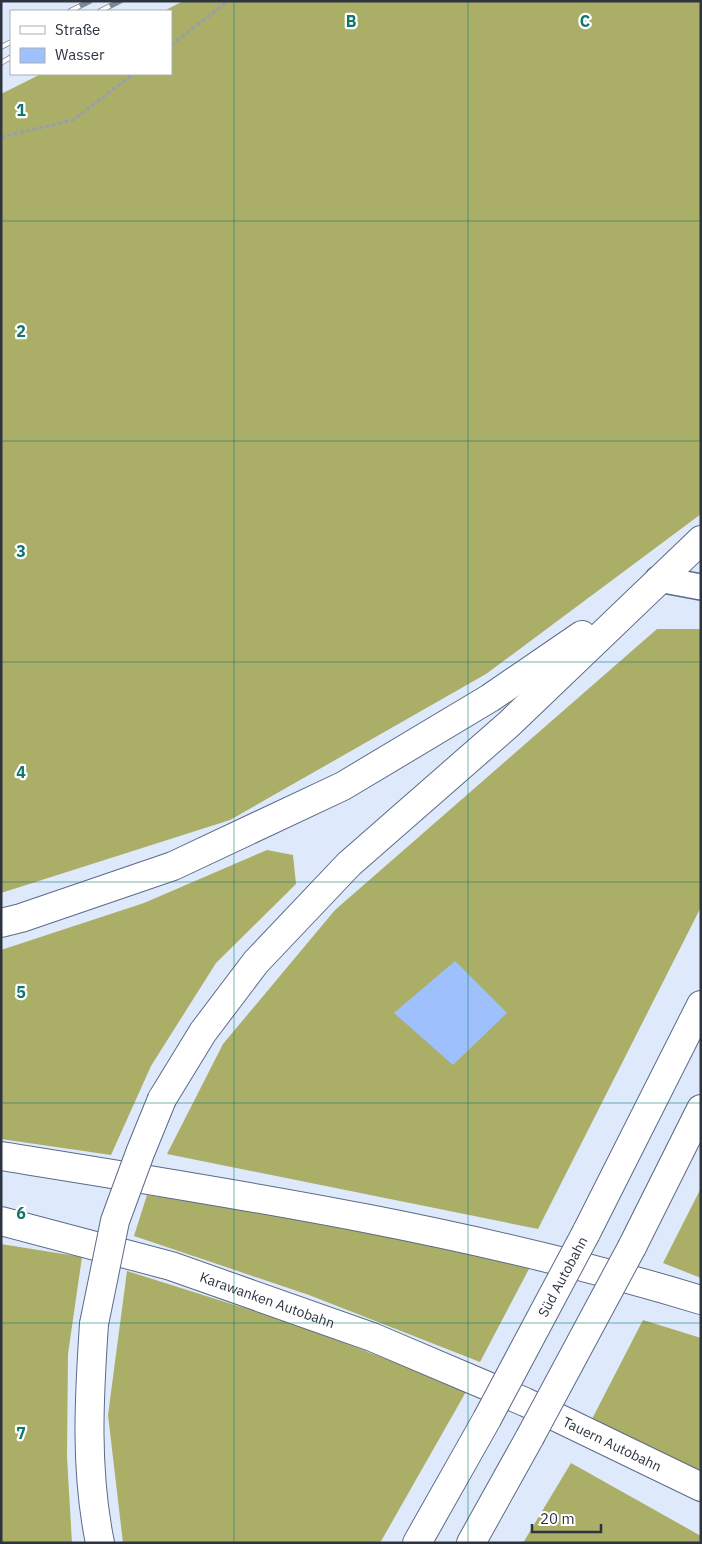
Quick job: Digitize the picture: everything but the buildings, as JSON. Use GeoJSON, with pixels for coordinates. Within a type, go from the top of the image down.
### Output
{"type":"FeatureCollection","features":[{"type":"Feature","properties":{"kind":"highway"},"geometry":{"type":"LineString","coordinates":[[100,1543],[90,1470],[88,1404],[94,1324],[115,1221],[162,1099],[203,1032],[256,962],[348,864],[509,724],[701,540]]}},
{"type":"Feature","properties":{"kind":"highway"},"geometry":{"type":"LineString","coordinates":[[1,923],[21,918],[173,866],[343,786],[490,698],[652,585]]}},
{"type":"Feature","properties":{"kind":"highway","name":"Süd Autobahn"},"geometry":{"type":"LineString","coordinates":[[417,1543],[487,1419],[586,1233],[701,1006]]}},
{"type":"Feature","properties":{"kind":"highway"},"geometry":{"type":"LineString","coordinates":[[471,1543],[632,1247],[701,1109]]}},
{"type":"Feature","properties":{"kind":"highway"},"geometry":{"type":"LineString","coordinates":[[1,1156],[247,1195],[477,1240],[639,1281],[701,1300]]}},
{"type":"Feature","properties":{"kind":"highway","name":"Karawanken Autobahn"},"geometry":{"type":"LineString","coordinates":[[1,1221],[171,1266],[372,1337],[525,1402]]}},
{"type":"Feature","properties":{"kind":"highway","name":"Tauern Autobahn"},"geometry":{"type":"LineString","coordinates":[[525,1402],[701,1487]]}},
{"type":"Feature","properties":{"kind":"lane"},"geometry":{"type":"LineString","coordinates":[[652,585],[701,587]]}},
{"type":"Feature","properties":{"kind":"path"},"geometry":{"type":"LineString","coordinates":[[172,44],[228,1]]}},
{"type":"Feature","properties":{"kind":"path"},"geometry":{"type":"LineString","coordinates":[[1,137],[73,120],[132,75]]}},
{"type":"Feature","properties":{"kind":"green space"},"geometry":{"type":"Polygon","coordinates":[[[183,1],[701,1],[701,514],[486,674],[230,820],[1,893],[1,94],[39,75],[172,75],[172,10],[166,10],[183,1]]]}},
{"type":"Feature","properties":{"kind":"green space"},"geometry":{"type":"Polygon","coordinates":[[[657,629],[701,629],[701,907],[538,1229],[167,1154],[223,1044],[335,910],[657,629]]]}},
{"type":"Feature","properties":{"kind":"green space"},"geometry":{"type":"Polygon","coordinates":[[[267,850],[293,855],[296,884],[216,963],[151,1066],[111,1155],[1,1139],[1,950],[144,903],[267,850]]]}},
{"type":"Feature","properties":{"kind":"green space"},"geometry":{"type":"Polygon","coordinates":[[[701,1188],[701,1278],[663,1263],[701,1188]]]}},
{"type":"Feature","properties":{"kind":"green space"},"geometry":{"type":"Polygon","coordinates":[[[147,1195],[336,1223],[530,1267],[480,1362],[309,1295],[134,1236],[147,1195]]]}},
{"type":"Feature","properties":{"kind":"green space"},"geometry":{"type":"Polygon","coordinates":[[[1,1244],[82,1257],[68,1354],[67,1457],[72,1543],[1,1543],[1,1244]]]}},
{"type":"Feature","properties":{"kind":"green space"},"geometry":{"type":"Polygon","coordinates":[[[127,1271],[292,1323],[467,1390],[380,1543],[123,1543],[108,1415],[127,1271]]]}},
{"type":"Feature","properties":{"kind":"green space"},"geometry":{"type":"Polygon","coordinates":[[[643,1320],[701,1338],[701,1478],[592,1419],[643,1320]]]}},
{"type":"Feature","properties":{"kind":"green space"},"geometry":{"type":"Polygon","coordinates":[[[571,1463],[701,1536],[701,1543],[523,1543],[571,1463]]]}},
{"type":"Feature","properties":{"kind":"water"},"geometry":{"type":"Polygon","coordinates":[[[455,961],[507,1013],[453,1065],[394,1013],[455,961]]]}},
{"type":"Feature","properties":{"kind":"railway"},"geometry":{"type":"LineString","coordinates":[[72,10],[90,1]]}},
{"type":"Feature","properties":{"kind":"railway"},"geometry":{"type":"LineString","coordinates":[[102,10],[120,1]]}},
{"type":"Feature","properties":{"kind":"railway"},"geometry":{"type":"LineString","coordinates":[[1,47],[10,42]]}},
{"type":"Feature","properties":{"kind":"railway"},"geometry":{"type":"LineString","coordinates":[[1,63],[10,58]]}}]}
